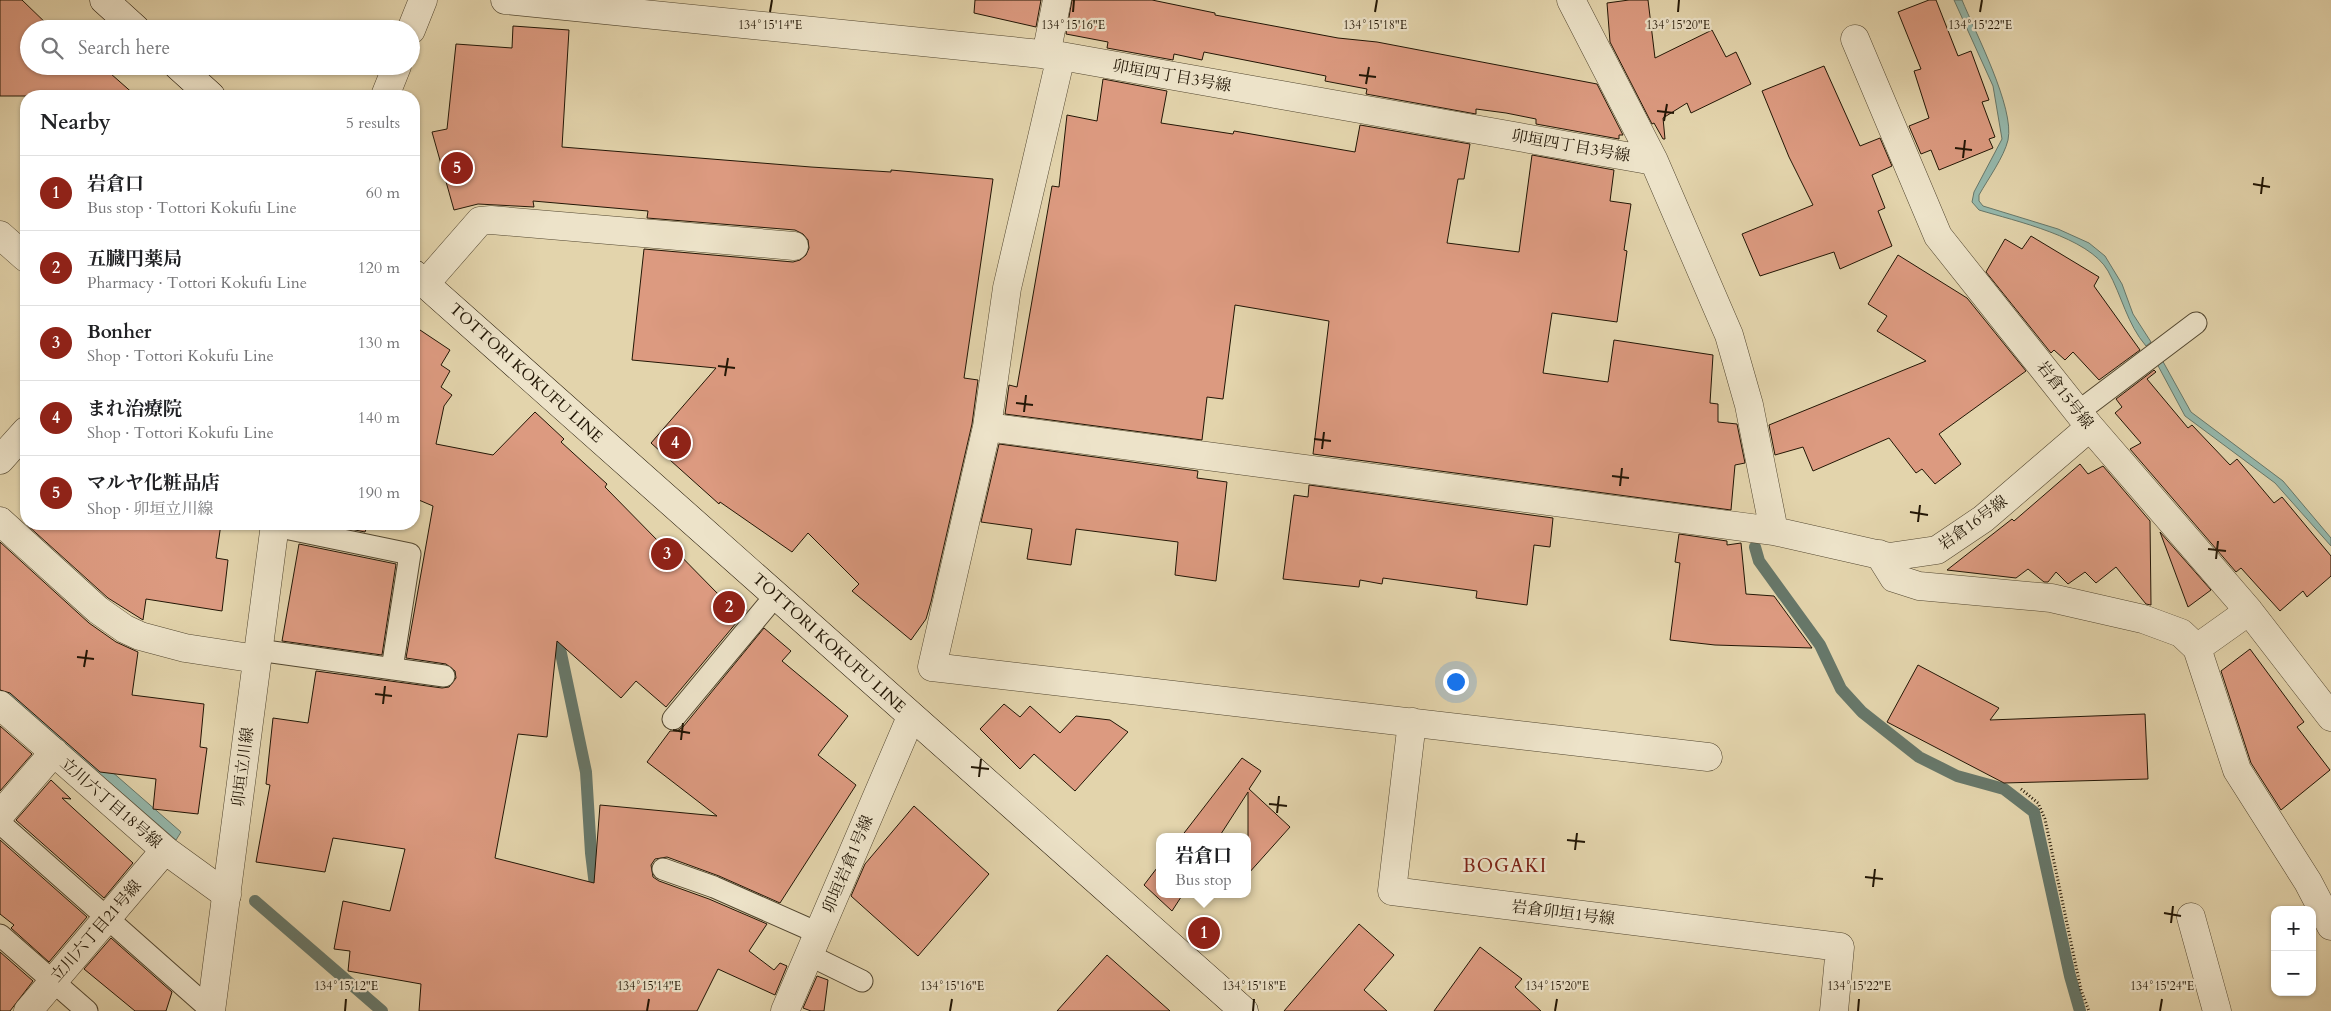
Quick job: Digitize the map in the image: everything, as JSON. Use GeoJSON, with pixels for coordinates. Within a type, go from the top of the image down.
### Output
{"type":"FeatureCollection","features":[{"type":"Feature","properties":{"kind":"street"},"geometry":{"type":"LineString","coordinates":[[104,0],[126,20]]}},
{"type":"Feature","properties":{"kind":"street"},"geometry":{"type":"LineString","coordinates":[[415,20],[423,0]]}},
{"type":"Feature","properties":{"kind":"street","name":"卯垣四丁目3号線"},"geometry":{"type":"LineString","coordinates":[[505,0],[1054,55],[1654,161]]}},
{"type":"Feature","properties":{"kind":"street"},"geometry":{"type":"LineString","coordinates":[[1057,0],[1054,55],[1007,288],[987,426],[932,667],[1708,757]]}},
{"type":"Feature","properties":{"kind":"street","name":"卯垣四丁目3号線"},"geometry":{"type":"LineString","coordinates":[[1570,0],[1654,161]]}},
{"type":"Feature","properties":{"kind":"street","name":"岩倉15号線"},"geometry":{"type":"LineString","coordinates":[[1855,39],[1938,236],[2084,419],[2249,611],[2331,717]]}},
{"type":"Feature","properties":{"kind":"street"},"geometry":{"type":"LineString","coordinates":[[188,75],[204,90]]}},
{"type":"Feature","properties":{"kind":"street"},"geometry":{"type":"LineString","coordinates":[[388,90],[394,75]]}},
{"type":"Feature","properties":{"kind":"street"},"geometry":{"type":"LineString","coordinates":[[1654,161],[1729,335],[1749,405],[1774,531]]}},
{"type":"Feature","properties":{"kind":"street"},"geometry":{"type":"LineString","coordinates":[[420,278],[480,221],[491,220],[794,246]]}},
{"type":"Feature","properties":{"kind":"street"},"geometry":{"type":"LineString","coordinates":[[0,235],[20,253]]}},
{"type":"Feature","properties":{"kind":"street","name":"TOTTORI KOKUFU LINE"},"geometry":{"type":"LineString","coordinates":[[420,280],[1244,1011]]}},
{"type":"Feature","properties":{"kind":"street","name":"岩倉16号線"},"geometry":{"type":"LineString","coordinates":[[987,426],[1774,531],[1889,556],[1937,550],[1983,520],[2084,419]]}},
{"type":"Feature","properties":{"kind":"street"},"geometry":{"type":"LineString","coordinates":[[0,460],[20,438]]}},
{"type":"Feature","properties":{"kind":"street"},"geometry":{"type":"LineString","coordinates":[[0,521],[98,610],[125,629],[140,636],[185,648],[258,654]]}},
{"type":"Feature","properties":{"kind":"street","name":"卯垣立川線"},"geometry":{"type":"LineString","coordinates":[[211,1010],[274,530]]}},
{"type":"Feature","properties":{"kind":"street"},"geometry":{"type":"LineString","coordinates":[[1879,554],[1894,578],[1919,586],[2051,598],[2143,619],[2181,633],[2196,648],[2237,770],[2308,882],[2331,926]]}},
{"type":"Feature","properties":{"kind":"street"},"geometry":{"type":"LineString","coordinates":[[2196,648],[2249,611]]}},
{"type":"Feature","properties":{"kind":"street","name":"立川六丁目18号線"},"geometry":{"type":"LineString","coordinates":[[0,705],[165,850],[226,894]]}},
{"type":"Feature","properties":{"kind":"street","name":"卯垣岩倉1号線"},"geometry":{"type":"LineString","coordinates":[[785,1011],[911,717]]}},
{"type":"Feature","properties":{"kind":"street","name":"岩倉卯垣1号線"},"geometry":{"type":"LineString","coordinates":[[1412,722],[1392,891],[1840,948],[1834,1011]]}},
{"type":"Feature","properties":{"kind":"street"},"geometry":{"type":"LineString","coordinates":[[0,815],[54,752]]}},
{"type":"Feature","properties":{"kind":"street","name":"立川六丁目21号線"},"geometry":{"type":"LineString","coordinates":[[28,1011],[165,850]]}},
{"type":"Feature","properties":{"kind":"street"},"geometry":{"type":"LineString","coordinates":[[2191,917],[2217,1011]]}},
{"type":"Feature","properties":{"kind":"lane"},"geometry":{"type":"LineString","coordinates":[[2084,419],[2196,322]]}},
{"type":"Feature","properties":{"kind":"lane"},"geometry":{"type":"LineString","coordinates":[[298,530],[410,554],[392,669]]}},
{"type":"Feature","properties":{"kind":"lane"},"geometry":{"type":"LineString","coordinates":[[673,719],[776,595]]}},
{"type":"Feature","properties":{"kind":"lane"},"geometry":{"type":"LineString","coordinates":[[258,654],[444,676]]}},
{"type":"Feature","properties":{"kind":"lane"},"geometry":{"type":"LineString","coordinates":[[0,823],[211,1010]]}},
{"type":"Feature","properties":{"kind":"lane"},"geometry":{"type":"LineString","coordinates":[[663,869],[714,886],[814,944],[862,981]]}},
{"type":"Feature","properties":{"kind":"lane"},"geometry":{"type":"LineString","coordinates":[[0,935],[87,1011]]}},
{"type":"Feature","properties":{"kind":"path"},"geometry":{"type":"LineString","coordinates":[[2021,789],[2038,803],[2045,820],[2081,990],[2089,1011]]}},
{"type":"Feature","properties":{"kind":"water"},"geometry":{"type":"Polygon","coordinates":[[[1954,0],[1962,0],[1984,50],[2000,90],[2009,126],[2006,147],[1979,195],[1979,201],[1983,206],[2058,229],[2089,243],[2105,256],[2122,284],[2133,314],[2151,342],[2146,346],[2129,319],[2113,280],[2098,259],[2068,240],[2031,225],[1979,210],[1972,202],[1974,192],[2002,139],[1993,86],[1954,0]]]}},
{"type":"Feature","properties":{"kind":"water"},"geometry":{"type":"Polygon","coordinates":[[[2161,358],[2191,412],[2283,481],[2331,538],[2331,546],[2275,483],[2185,416],[2156,362],[2161,358]]]}},
{"type":"Feature","properties":{"kind":"water"},"geometry":{"type":"Polygon","coordinates":[[[0,687],[40,709],[181,832],[176,840],[0,687]]]}},
{"type":"Feature","properties":{"kind":"building"},"geometry":{"type":"Polygon","coordinates":[[[0,0],[22,0],[43,20],[20,20],[20,75],[112,75],[129,90],[20,90],[20,96],[0,96],[0,0]]]}},
{"type":"Feature","properties":{"kind":"building"},"geometry":{"type":"Polygon","coordinates":[[[975,0],[1041,0],[1036,27],[974,13],[975,0]]]}},
{"type":"Feature","properties":{"kind":"building"},"geometry":{"type":"Polygon","coordinates":[[[1072,0],[1152,0],[1215,13],[1215,15],[1338,38],[1377,42],[1597,84],[1623,135],[1619,135],[1619,139],[1536,124],[1536,119],[1506,113],[1476,109],[1476,114],[1366,94],[1367,89],[1325,81],[1326,76],[1204,52],[1202,60],[1174,54],[1173,60],[1107,48],[1108,42],[1066,34],[1072,0]]]}},
{"type":"Feature","properties":{"kind":"building"},"geometry":{"type":"Polygon","coordinates":[[[1648,0],[1655,58],[1712,30],[1726,57],[1736,52],[1751,84],[1691,113],[1687,103],[1663,118],[1665,139],[1663,139],[1654,123],[1652,124],[1610,42],[1607,3],[1648,0]]]}},
{"type":"Feature","properties":{"kind":"building"},"geometry":{"type":"Polygon","coordinates":[[[1929,0],[1936,0],[1958,56],[1971,51],[1989,100],[1982,102],[1995,137],[1989,139],[1993,148],[1939,170],[1931,150],[1921,154],[1909,126],[1929,118],[1914,71],[1921,69],[1898,12],[1929,0]]]}},
{"type":"Feature","properties":{"kind":"building"},"geometry":{"type":"Polygon","coordinates":[[[513,26],[569,30],[562,147],[811,167],[891,172],[891,170],[993,179],[964,378],[978,380],[972,424],[931,602],[926,619],[911,640],[852,591],[859,584],[808,533],[792,552],[720,502],[719,504],[651,443],[716,368],[632,360],[644,249],[793,262],[800,260],[806,255],[809,248],[808,240],[803,234],[795,230],[647,218],[648,211],[533,201],[534,207],[478,204],[454,210],[432,132],[447,129],[456,44],[512,48],[513,26]]]}},
{"type":"Feature","properties":{"kind":"building"},"geometry":{"type":"Polygon","coordinates":[[[1824,66],[1860,146],[1880,138],[1892,166],[1872,175],[1885,208],[1878,211],[1892,246],[1840,269],[1834,252],[1760,276],[1742,234],[1813,205],[1789,157],[1762,91],[1824,66]]]}},
{"type":"Feature","properties":{"kind":"building"},"geometry":{"type":"Polygon","coordinates":[[[1103,79],[1167,91],[1161,123],[1233,134],[1234,131],[1355,152],[1360,125],[1470,144],[1464,179],[1458,179],[1447,243],[1519,252],[1532,155],[1614,170],[1610,201],[1631,204],[1624,250],[1627,251],[1617,322],[1552,313],[1543,373],[1608,382],[1614,340],[1713,355],[1710,403],[1718,404],[1718,422],[1737,424],[1745,463],[1735,465],[1731,510],[1313,454],[1329,321],[1235,305],[1223,399],[1207,397],[1202,440],[1005,414],[1009,385],[1017,387],[1052,186],[1059,187],[1067,115],[1097,121],[1103,79]]]}},
{"type":"Feature","properties":{"kind":"building"},"geometry":{"type":"Polygon","coordinates":[[[2031,236],[2099,277],[2094,286],[2140,350],[2099,380],[2073,352],[2065,360],[2054,350],[2051,353],[1986,272],[2005,239],[2022,249],[2031,236]]]}},
{"type":"Feature","properties":{"kind":"building"},"geometry":{"type":"Polygon","coordinates":[[[1898,255],[1967,298],[2026,371],[1939,434],[1961,464],[1935,484],[1922,469],[1916,473],[1889,438],[1813,471],[1803,447],[1775,455],[1769,425],[1926,361],[1877,331],[1887,316],[1868,304],[1898,255]]]}},
{"type":"Feature","properties":{"kind":"building"},"geometry":{"type":"Polygon","coordinates":[[[420,330],[450,350],[441,365],[450,371],[441,387],[452,395],[444,406],[436,444],[493,455],[535,412],[564,439],[561,442],[607,484],[605,487],[659,542],[663,538],[719,595],[724,590],[747,610],[666,707],[636,681],[621,698],[557,641],[547,737],[518,734],[495,858],[594,883],[600,805],[717,816],[647,762],[670,731],[677,731],[683,727],[764,628],[791,651],[782,661],[848,716],[818,755],[856,785],[780,903],[719,876],[667,857],[655,859],[651,865],[653,877],[659,881],[709,899],[767,924],[749,951],[774,970],[780,963],[787,966],[775,995],[718,969],[697,1011],[419,1011],[421,984],[348,971],[350,951],[334,949],[343,901],[390,911],[405,849],[333,838],[325,872],[256,862],[270,785],[266,784],[273,718],[308,723],[316,671],[442,688],[449,687],[456,678],[455,671],[446,664],[406,658],[433,506],[420,501],[420,330]]]}},
{"type":"Feature","properties":{"kind":"building"},"geometry":{"type":"Polygon","coordinates":[[[2154,370],[2156,372],[2147,379],[2188,428],[2192,425],[2230,465],[2237,459],[2274,503],[2282,497],[2331,556],[2331,576],[2307,597],[2303,591],[2280,611],[2241,568],[2236,572],[2130,449],[2141,443],[2115,413],[2122,407],[2116,399],[2154,370]]]}},
{"type":"Feature","properties":{"kind":"building"},"geometry":{"type":"Polygon","coordinates":[[[999,444],[1198,471],[1197,478],[1227,482],[1216,581],[1175,575],[1178,542],[1076,529],[1071,565],[1027,559],[1032,529],[981,522],[999,444]]]}},
{"type":"Feature","properties":{"kind":"building"},"geometry":{"type":"Polygon","coordinates":[[[2080,464],[2088,474],[2103,466],[2150,521],[2151,605],[2146,604],[2116,567],[2096,583],[2085,572],[2068,584],[2056,572],[2048,582],[2044,582],[2028,569],[2016,578],[1947,570],[2012,519],[2014,521],[2080,464]]]}},
{"type":"Feature","properties":{"kind":"building"},"geometry":{"type":"Polygon","coordinates":[[[1309,485],[1553,518],[1550,547],[1534,545],[1527,605],[1476,598],[1477,591],[1383,578],[1382,584],[1360,580],[1359,587],[1283,579],[1294,495],[1308,497],[1309,485]]]}},
{"type":"Feature","properties":{"kind":"building"},"geometry":{"type":"Polygon","coordinates":[[[33,530],[220,530],[216,558],[228,560],[222,611],[146,599],[143,620],[108,598],[33,530]]]}},
{"type":"Feature","properties":{"kind":"building"},"geometry":{"type":"Polygon","coordinates":[[[2160,532],[2211,590],[2188,607],[2160,532]]]}},
{"type":"Feature","properties":{"kind":"building"},"geometry":{"type":"Polygon","coordinates":[[[1679,534],[1727,541],[1727,545],[1741,543],[1746,594],[1774,596],[1812,648],[1715,645],[1670,640],[1680,563],[1675,562],[1679,534]]]}},
{"type":"Feature","properties":{"kind":"building"},"geometry":{"type":"Polygon","coordinates":[[[0,542],[89,623],[116,642],[138,652],[132,695],[204,704],[200,747],[207,748],[198,814],[153,809],[156,779],[100,772],[10,693],[0,690],[0,542]]]}},
{"type":"Feature","properties":{"kind":"building"},"geometry":{"type":"Polygon","coordinates":[[[299,544],[396,564],[382,655],[282,641],[299,544]]]}},
{"type":"Feature","properties":{"kind":"building"},"geometry":{"type":"Polygon","coordinates":[[[2250,649],[2304,722],[2297,727],[2330,770],[2281,810],[2251,763],[2221,671],[2250,649]]]}},
{"type":"Feature","properties":{"kind":"building"},"geometry":{"type":"Polygon","coordinates":[[[1918,665],[1999,708],[1990,720],[2145,714],[2148,779],[2004,783],[1887,722],[1918,665]]]}},
{"type":"Feature","properties":{"kind":"building"},"geometry":{"type":"Polygon","coordinates":[[[1004,704],[1020,717],[1030,706],[1060,733],[1076,716],[1110,720],[1128,732],[1075,791],[1034,754],[1020,769],[980,729],[1004,704]]]}},
{"type":"Feature","properties":{"kind":"building"},"geometry":{"type":"Polygon","coordinates":[[[0,726],[32,754],[0,791],[0,726]]]}},
{"type":"Feature","properties":{"kind":"building"},"geometry":{"type":"Polygon","coordinates":[[[1242,758],[1261,771],[1249,789],[1290,827],[1251,871],[1251,833],[1248,833],[1248,792],[1222,833],[1184,833],[1242,758]]]}},
{"type":"Feature","properties":{"kind":"building"},"geometry":{"type":"Polygon","coordinates":[[[51,780],[71,799],[62,798],[133,863],[104,898],[16,820],[51,780]]]}},
{"type":"Feature","properties":{"kind":"building"},"geometry":{"type":"Polygon","coordinates":[[[914,806],[989,874],[918,956],[851,896],[865,864],[914,806]]]}},
{"type":"Feature","properties":{"kind":"building"},"geometry":{"type":"Polygon","coordinates":[[[0,840],[87,917],[49,962],[11,928],[14,925],[0,914],[0,840]]]}},
{"type":"Feature","properties":{"kind":"building"},"geometry":{"type":"Polygon","coordinates":[[[1156,869],[1156,896],[1144,885],[1156,869]]]}},
{"type":"Feature","properties":{"kind":"building"},"geometry":{"type":"Polygon","coordinates":[[[1158,898],[1180,898],[1172,911],[1158,898]]]}},
{"type":"Feature","properties":{"kind":"building"},"geometry":{"type":"Polygon","coordinates":[[[1359,924],[1394,955],[1364,990],[1387,1011],[1284,1011],[1359,924]]]}},
{"type":"Feature","properties":{"kind":"building"},"geometry":{"type":"Polygon","coordinates":[[[111,938],[172,992],[166,1011],[135,1011],[84,969],[111,938]]]}},
{"type":"Feature","properties":{"kind":"building"},"geometry":{"type":"Polygon","coordinates":[[[1480,947],[1522,979],[1515,987],[1541,1011],[1434,1011],[1480,947]]]}},
{"type":"Feature","properties":{"kind":"building"},"geometry":{"type":"Polygon","coordinates":[[[0,952],[33,981],[10,1011],[0,1011],[0,952]]]}},
{"type":"Feature","properties":{"kind":"building"},"geometry":{"type":"Polygon","coordinates":[[[1107,955],[1170,1011],[1057,1011],[1107,955]]]}},
{"type":"Feature","properties":{"kind":"building"},"geometry":{"type":"Polygon","coordinates":[[[817,976],[828,980],[824,1011],[811,1011],[803,1008],[817,976]]]}},
{"type":"Feature","properties":{"kind":"waterway"},"geometry":{"type":"LineString","coordinates":[[1755,547],[1759,561],[1820,645],[1841,689],[1862,712],[1919,757],[1957,776],[2004,789],[2034,812],[2070,976],[2080,1011]]}},
{"type":"Feature","properties":{"kind":"waterway"},"geometry":{"type":"LineString","coordinates":[[555,625],[586,772],[591,853],[596,894]]}},
{"type":"Feature","properties":{"kind":"waterway"},"geometry":{"type":"LineString","coordinates":[[255,901],[382,1011]]}},
{"type":"Feature","properties":{"kind":"place","name":"マルヤ化粧品店"},"geometry":{"type":"Point","coordinates":[457,168]}},
{"type":"Feature","properties":{"kind":"place","name":"まれ治療院"},"geometry":{"type":"Point","coordinates":[675,443]}},
{"type":"Feature","properties":{"kind":"place","name":"Bonher"},"geometry":{"type":"Point","coordinates":[667,554]}},
{"type":"Feature","properties":{"kind":"place","name":"五臓円薬局"},"geometry":{"type":"Point","coordinates":[729,607]}},
{"type":"Feature","properties":{"kind":"place","name":"岩倉口"},"geometry":{"type":"Point","coordinates":[1204,933]}},
{"type":"Feature","properties":{"kind":"district","name":"BOGAKI"},"geometry":{"type":"Point","coordinates":[1505,866]}}]}
